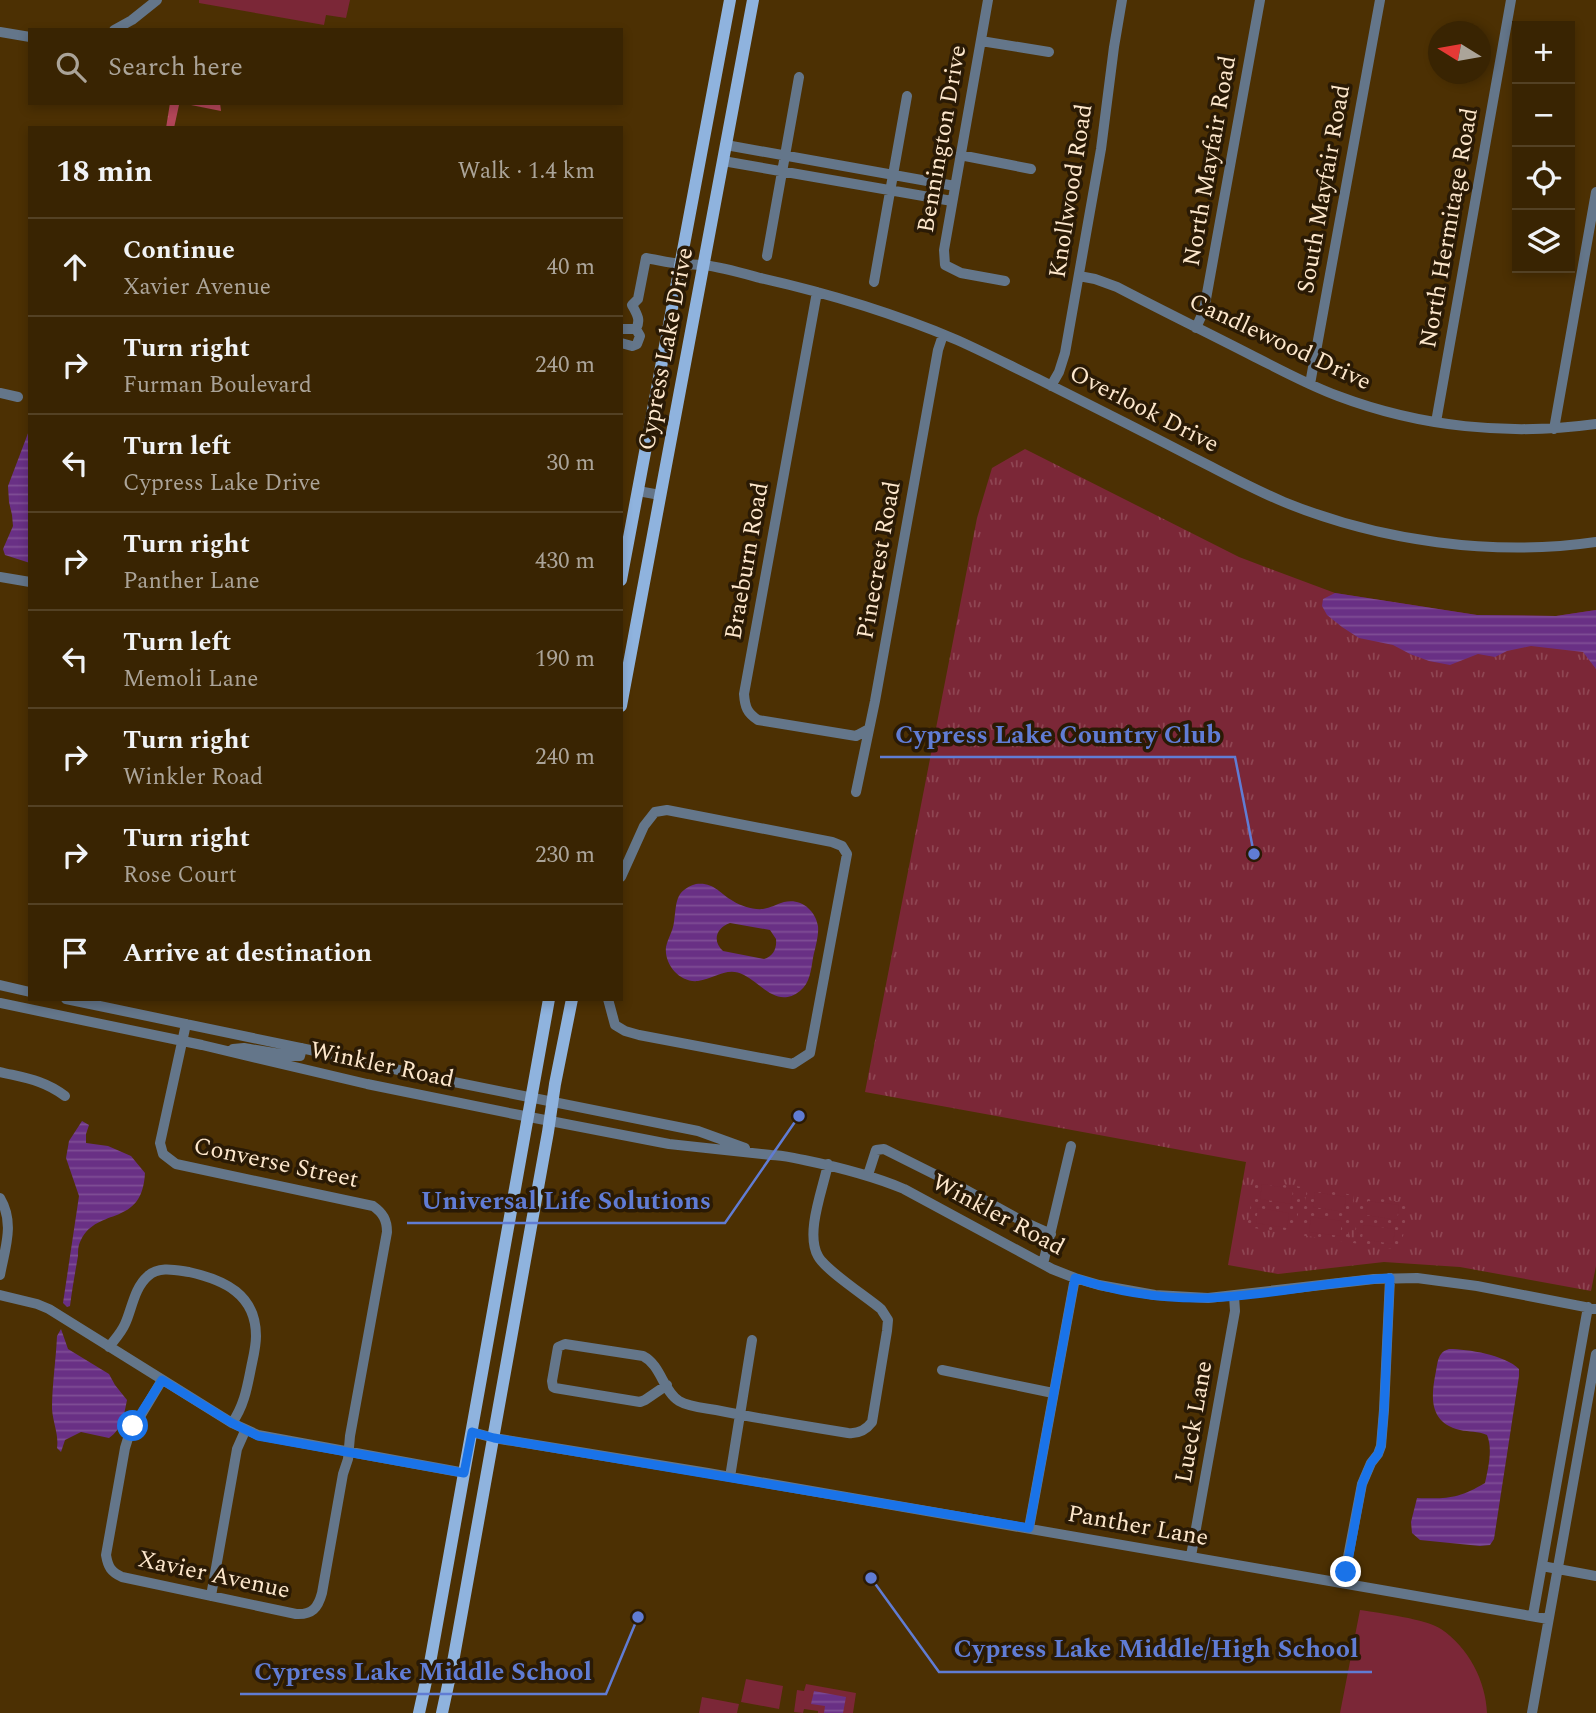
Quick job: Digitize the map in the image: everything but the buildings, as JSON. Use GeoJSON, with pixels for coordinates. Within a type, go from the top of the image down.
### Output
{"type":"FeatureCollection","features":[{"type":"Feature","properties":{"kind":"main road","name":"Cypress Lake Drive"},"geometry":{"type":"LineString","coordinates":[[623,570],[730,0]]}},
{"type":"Feature","properties":{"kind":"main road","name":"Cypress Lake Drive"},"geometry":{"type":"LineString","coordinates":[[623,695],[753,0]]}},
{"type":"Feature","properties":{"kind":"main road"},"geometry":{"type":"LineString","coordinates":[[419,1713],[550,1001]]}},
{"type":"Feature","properties":{"kind":"main road"},"geometry":{"type":"LineString","coordinates":[[442,1713],[456,1650],[572,1001]]}},
{"type":"Feature","properties":{"kind":"street"},"geometry":{"type":"LineString","coordinates":[[118,28],[156,0]]}},
{"type":"Feature","properties":{"kind":"street","name":"Bennington Drive"},"geometry":{"type":"LineString","coordinates":[[988,0],[944,250],[945,265],[961,273],[1005,281]]}},
{"type":"Feature","properties":{"kind":"street","name":"Knollwood Road"},"geometry":{"type":"LineString","coordinates":[[1051,386],[1065,353],[1101,149],[1122,0]]}},
{"type":"Feature","properties":{"kind":"street","name":"North Mayfair Road"},"geometry":{"type":"LineString","coordinates":[[1196,328],[1204,310],[1260,0]]}},
{"type":"Feature","properties":{"kind":"street","name":"South Mayfair Road"},"geometry":{"type":"LineString","coordinates":[[1310,384],[1380,0]]}},
{"type":"Feature","properties":{"kind":"street","name":"North Hermitage Road"},"geometry":{"type":"LineString","coordinates":[[1436,422],[1511,0]]}},
{"type":"Feature","properties":{"kind":"street"},"geometry":{"type":"LineString","coordinates":[[0,32],[28,37]]}},
{"type":"Feature","properties":{"kind":"street"},"geometry":{"type":"LineString","coordinates":[[981,41],[1049,52]]}},
{"type":"Feature","properties":{"kind":"street"},"geometry":{"type":"LineString","coordinates":[[767,256],[799,77]]}},
{"type":"Feature","properties":{"kind":"street"},"geometry":{"type":"LineString","coordinates":[[874,282],[907,96]]}},
{"type":"Feature","properties":{"kind":"street"},"geometry":{"type":"LineString","coordinates":[[726,145],[955,186]]}},
{"type":"Feature","properties":{"kind":"street"},"geometry":{"type":"LineString","coordinates":[[960,155],[1031,169]]}},
{"type":"Feature","properties":{"kind":"street"},"geometry":{"type":"LineString","coordinates":[[723,161],[952,201]]}},
{"type":"Feature","properties":{"kind":"street"},"geometry":{"type":"LineString","coordinates":[[1554,429],[1596,192]]}},
{"type":"Feature","properties":{"kind":"street","name":"Overlook Drive"},"geometry":{"type":"LineString","coordinates":[[636,329],[639,324],[638,315],[632,305],[638,299],[646,258],[703,265],[817,292],[903,319],[985,353],[1245,484],[1286,502],[1351,524],[1400,535],[1476,546],[1546,547],[1596,542]]}},
{"type":"Feature","properties":{"kind":"street","name":"Candlewood Drive"},"geometry":{"type":"LineString","coordinates":[[1079,276],[1106,282],[1310,384],[1368,406],[1436,422],[1510,430],[1596,424]]}},
{"type":"Feature","properties":{"kind":"street","name":"Braeburn Road"},"geometry":{"type":"LineString","coordinates":[[817,292],[744,705],[749,715],[758,720],[856,736],[869,729]]}},
{"type":"Feature","properties":{"kind":"street"},"geometry":{"type":"LineString","coordinates":[[623,329],[636,329],[640,336],[637,344],[632,346],[623,344]]}},
{"type":"Feature","properties":{"kind":"street","name":"Pinecrest Road"},"geometry":{"type":"LineString","coordinates":[[856,792],[938,350],[943,335]]}},
{"type":"Feature","properties":{"kind":"street"},"geometry":{"type":"LineString","coordinates":[[0,393],[18,397]]}},
{"type":"Feature","properties":{"kind":"street"},"geometry":{"type":"LineString","coordinates":[[638,491],[660,495]]}},
{"type":"Feature","properties":{"kind":"street"},"geometry":{"type":"LineString","coordinates":[[0,577],[28,582]]}},
{"type":"Feature","properties":{"kind":"street"},"geometry":{"type":"LineString","coordinates":[[609,1001],[615,1025],[625,1031],[793,1064],[810,1053],[848,854],[842,846],[832,842],[667,810],[654,812],[644,826],[623,873]]}},
{"type":"Feature","properties":{"kind":"street"},"geometry":{"type":"LineString","coordinates":[[0,985],[28,992]]}},
{"type":"Feature","properties":{"kind":"street","name":"Winkler Road"},"geometry":{"type":"LineString","coordinates":[[76,1001],[698,1131],[758,1153]]}},
{"type":"Feature","properties":{"kind":"street","name":"Winkler Road"},"geometry":{"type":"LineString","coordinates":[[0,1003],[529,1117],[669,1144],[782,1155],[828,1164],[904,1189],[1043,1264],[1075,1278],[1155,1296],[1234,1296],[1390,1278],[1417,1278],[1592,1308]]}},
{"type":"Feature","properties":{"kind":"street"},"geometry":{"type":"LineString","coordinates":[[181,1041],[186,1024]]}},
{"type":"Feature","properties":{"kind":"street","name":"Converse Street"},"geometry":{"type":"LineString","coordinates":[[181,1041],[160,1143],[163,1154],[176,1164],[364,1203],[381,1211]]}},
{"type":"Feature","properties":{"kind":"street"},"geometry":{"type":"LineString","coordinates":[[222,1050],[244,1048],[300,1056],[302,1048]]}},
{"type":"Feature","properties":{"kind":"street"},"geometry":{"type":"LineString","coordinates":[[0,1072],[52,1086],[65,1096]]}},
{"type":"Feature","properties":{"kind":"street"},"geometry":{"type":"LineString","coordinates":[[1043,1264],[1070,1146]]}},
{"type":"Feature","properties":{"kind":"street"},"geometry":{"type":"LineString","coordinates":[[868,1175],[876,1150],[884,1149],[1051,1234]]}},
{"type":"Feature","properties":{"kind":"street"},"geometry":{"type":"LineString","coordinates":[[667,1385],[640,1402],[555,1388],[552,1381],[558,1347],[565,1344],[643,1356],[653,1363],[667,1385],[674,1396],[683,1403],[854,1434],[869,1427],[874,1417],[888,1320],[881,1309],[822,1262],[815,1249],[814,1223],[828,1164]]}},
{"type":"Feature","properties":{"kind":"street"},"geometry":{"type":"LineString","coordinates":[[0,1198],[9,1227],[0,1275]]}},
{"type":"Feature","properties":{"kind":"street","name":"Xavier Avenue"},"geometry":{"type":"LineString","coordinates":[[162,1380],[133,1426],[125,1448],[106,1555],[113,1573],[296,1614],[306,1615],[314,1610],[320,1602],[349,1453],[387,1232],[387,1222],[381,1211]]}},
{"type":"Feature","properties":{"kind":"street"},"geometry":{"type":"LineString","coordinates":[[109,1347],[125,1324],[141,1284],[156,1271],[176,1270],[225,1283],[247,1304],[256,1335],[246,1395],[232,1423]]}},
{"type":"Feature","properties":{"kind":"street"},"geometry":{"type":"LineString","coordinates":[[1029,1528],[1075,1278]]}},
{"type":"Feature","properties":{"kind":"street"},"geometry":{"type":"LineString","coordinates":[[1343,1583],[1362,1484],[1381,1446],[1390,1278]]}},
{"type":"Feature","properties":{"kind":"street"},"geometry":{"type":"LineString","coordinates":[[0,1295],[50,1310],[245,1431],[258,1436],[464,1473]]}},
{"type":"Feature","properties":{"kind":"street","name":"Lueck Lane"},"geometry":{"type":"LineString","coordinates":[[1191,1556],[1235,1311],[1234,1296]]}},
{"type":"Feature","properties":{"kind":"street"},"geometry":{"type":"LineString","coordinates":[[1533,1615],[1592,1308]]}},
{"type":"Feature","properties":{"kind":"street"},"geometry":{"type":"LineString","coordinates":[[730,1477],[752,1340]]}},
{"type":"Feature","properties":{"kind":"street"},"geometry":{"type":"LineString","coordinates":[[1532,1713],[1596,1354]]}},
{"type":"Feature","properties":{"kind":"street"},"geometry":{"type":"LineString","coordinates":[[942,1370],[1053,1393]]}},
{"type":"Feature","properties":{"kind":"street"},"geometry":{"type":"LineString","coordinates":[[211,1596],[237,1449],[245,1431]]}},
{"type":"Feature","properties":{"kind":"street","name":"Panther Lane"},"geometry":{"type":"LineString","coordinates":[[472,1432],[494,1438],[1548,1619]]}},
{"type":"Feature","properties":{"kind":"street"},"geometry":{"type":"LineString","coordinates":[[1542,1566],[1596,1576]]}},
{"type":"Feature","properties":{"kind":"green space"},"geometry":{"type":"Polygon","coordinates":[[[199,0],[350,0],[346,18],[326,15],[324,25],[199,3],[199,0]]]}},
{"type":"Feature","properties":{"kind":"green space"},"geometry":{"type":"Polygon","coordinates":[[[170,105],[179,105],[174,126],[166,126],[170,105]]]}},
{"type":"Feature","properties":{"kind":"green space"},"geometry":{"type":"Polygon","coordinates":[[[191,105],[220,105],[221,111],[191,105]]]}},
{"type":"Feature","properties":{"kind":"green space"},"geometry":{"type":"Polygon","coordinates":[[[1025,449],[1239,557],[1335,593],[1477,615],[1556,616],[1596,610],[1596,1266],[1591,1291],[1460,1267],[1384,1262],[1278,1274],[1228,1265],[1246,1162],[865,1092],[977,518],[992,468],[1025,449]]]}},
{"type":"Feature","properties":{"kind":"green space"},"geometry":{"type":"Polygon","coordinates":[[[1255,1180],[1302,1187],[1295,1234],[1247,1227],[1255,1180]]]}},
{"type":"Feature","properties":{"kind":"green space"},"geometry":{"type":"Polygon","coordinates":[[[1262,1184],[1293,1189],[1291,1204],[1260,1199],[1262,1184]]]}},
{"type":"Feature","properties":{"kind":"green space"},"geometry":{"type":"Polygon","coordinates":[[[1307,1188],[1354,1195],[1347,1242],[1300,1235],[1307,1188]]]}},
{"type":"Feature","properties":{"kind":"green space"},"geometry":{"type":"Polygon","coordinates":[[[1315,1192],[1346,1197],[1344,1212],[1313,1207],[1315,1192]]]}},
{"type":"Feature","properties":{"kind":"green space"},"geometry":{"type":"Polygon","coordinates":[[[1361,1196],[1408,1203],[1401,1250],[1353,1243],[1361,1196]]]}},
{"type":"Feature","properties":{"kind":"green space"},"geometry":{"type":"Polygon","coordinates":[[[1368,1201],[1399,1205],[1397,1220],[1366,1215],[1368,1201]]]}},
{"type":"Feature","properties":{"kind":"green space"},"geometry":{"type":"Polygon","coordinates":[[[1258,1208],[1289,1213],[1287,1228],[1256,1223],[1258,1208]]]}},
{"type":"Feature","properties":{"kind":"green space"},"geometry":{"type":"Polygon","coordinates":[[[1311,1217],[1342,1221],[1340,1236],[1309,1232],[1311,1217]]]}},
{"type":"Feature","properties":{"kind":"green space"},"geometry":{"type":"Polygon","coordinates":[[[1364,1225],[1395,1229],[1393,1244],[1362,1239],[1364,1225]]]}},
{"type":"Feature","properties":{"kind":"green space"},"geometry":{"type":"Polygon","coordinates":[[[1360,1610],[1425,1622],[1451,1636],[1474,1666],[1483,1689],[1487,1713],[1340,1713],[1360,1610]]]}},
{"type":"Feature","properties":{"kind":"green space"},"geometry":{"type":"Polygon","coordinates":[[[746,1679],[783,1686],[779,1709],[741,1702],[746,1679]]]}},
{"type":"Feature","properties":{"kind":"green space"},"geometry":{"type":"Polygon","coordinates":[[[806,1684],[856,1693],[853,1713],[818,1713],[804,1709],[803,1713],[794,1712],[797,1690],[804,1691],[806,1684]]]}},
{"type":"Feature","properties":{"kind":"green space"},"geometry":{"type":"Polygon","coordinates":[[[702,1697],[739,1704],[737,1713],[699,1713],[702,1697]]]}},
{"type":"Feature","properties":{"kind":"shaded area"},"geometry":{"type":"Polygon","coordinates":[[[28,433],[28,562],[5,555],[3,549],[13,526],[8,486],[28,433]]]}},
{"type":"Feature","properties":{"kind":"shaded area"},"geometry":{"type":"Polygon","coordinates":[[[1335,593],[1477,615],[1556,616],[1596,610],[1596,669],[1583,652],[1531,646],[1507,651],[1495,657],[1478,654],[1450,665],[1429,661],[1393,645],[1359,638],[1342,627],[1327,615],[1322,606],[1323,599],[1335,593]]]}},
{"type":"Feature","properties":{"kind":"shaded area"},"geometry":{"type":"Polygon","coordinates":[[[696,884],[707,885],[736,903],[751,908],[763,909],[790,901],[806,906],[814,915],[818,934],[810,976],[803,988],[792,996],[784,997],[770,993],[738,973],[726,972],[704,980],[691,981],[674,972],[666,954],[666,947],[676,903],[680,894],[696,884]],[[730,923],[719,931],[717,943],[723,951],[764,959],[774,952],[776,946],[776,939],[770,930],[730,923]]]}},
{"type":"Feature","properties":{"kind":"shaded area"},"geometry":{"type":"Polygon","coordinates":[[[82,1121],[89,1125],[86,1143],[108,1146],[131,1156],[145,1173],[142,1190],[136,1202],[128,1209],[98,1223],[81,1240],[70,1306],[67,1307],[63,1303],[79,1196],[66,1158],[69,1141],[82,1121]]]}},
{"type":"Feature","properties":{"kind":"shaded area"},"geometry":{"type":"Polygon","coordinates":[[[61,1329],[68,1349],[109,1374],[127,1400],[120,1426],[109,1438],[81,1432],[65,1440],[61,1452],[57,1448],[52,1409],[57,1336],[61,1329]]]}},
{"type":"Feature","properties":{"kind":"shaded area"},"geometry":{"type":"Polygon","coordinates":[[[1449,1349],[1496,1357],[1519,1369],[1494,1539],[1490,1545],[1420,1540],[1412,1533],[1411,1522],[1417,1498],[1460,1495],[1485,1483],[1490,1453],[1487,1435],[1450,1426],[1442,1421],[1434,1407],[1433,1390],[1438,1360],[1443,1352],[1449,1349]]]}},
{"type":"Feature","properties":{"kind":"shaded area"},"geometry":{"type":"Polygon","coordinates":[[[814,1691],[846,1697],[843,1713],[824,1713],[825,1706],[811,1704],[814,1691]]]}},
{"type":"Feature","properties":{"kind":"place","name":"Cypress Lake Country Club"},"geometry":{"type":"Point","coordinates":[1254,854]}},
{"type":"Feature","properties":{"kind":"place","name":"Universal Life Solutions"},"geometry":{"type":"Point","coordinates":[799,1116]}},
{"type":"Feature","properties":{"kind":"place","name":"Cypress Lake Middle/High School"},"geometry":{"type":"Point","coordinates":[871,1578]}},
{"type":"Feature","properties":{"kind":"place","name":"Cypress Lake Middle School"},"geometry":{"type":"Point","coordinates":[638,1617]}},
{"type":"Feature","properties":{"kind":"route"},"geometry":{"type":"LineString","coordinates":[[133,1426],[162,1380],[245,1431],[258,1436],[464,1473],[472,1432],[494,1438],[1029,1528],[1075,1278],[1132,1292],[1183,1298],[1234,1296],[1390,1278],[1381,1446],[1362,1484],[1346,1572]]}}]}
